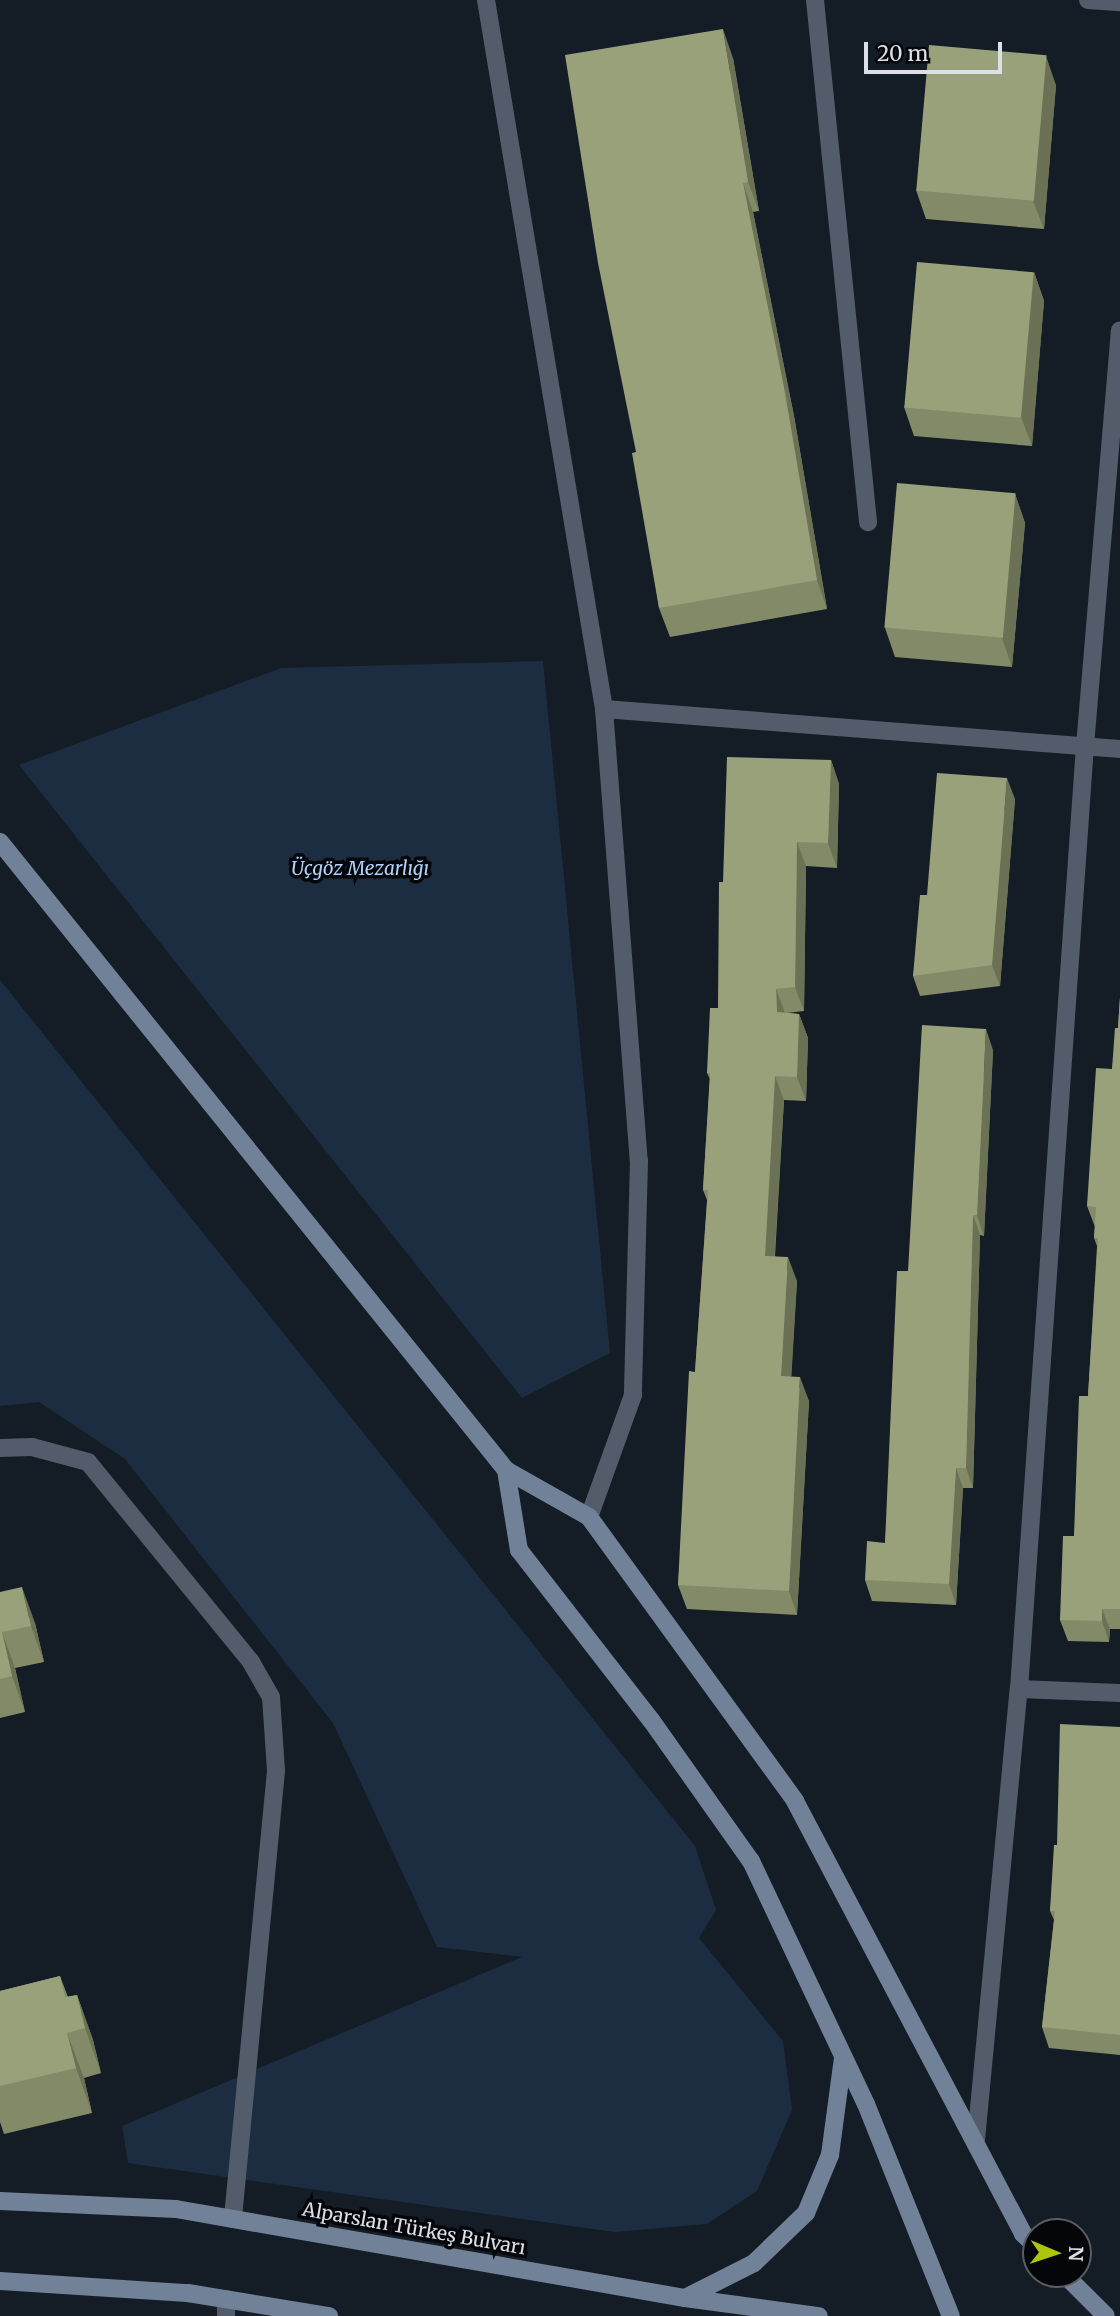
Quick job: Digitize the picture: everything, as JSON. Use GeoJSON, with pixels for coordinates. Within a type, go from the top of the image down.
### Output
{"type":"FeatureCollection","features":[{"type":"Feature","properties":{"kind":"main road"},"geometry":{"type":"LineString","coordinates":[[0,843],[506,1470],[589,1517],[795,1801],[1022,2230]]}},
{"type":"Feature","properties":{"kind":"main road"},"geometry":{"type":"LineString","coordinates":[[506,1470],[519,1550],[651,1720],[751,1861],[866,2104],[951,2316]]}},
{"type":"Feature","properties":{"kind":"main road"},"geometry":{"type":"LineString","coordinates":[[685,2298],[754,2263],[806,2213],[830,2155],[843,2057]]}},
{"type":"Feature","properties":{"kind":"main road","name":"Alparslan Türkeş Bulvarı"},"geometry":{"type":"LineString","coordinates":[[0,2201],[176,2209],[685,2298],[820,2316]]}},
{"type":"Feature","properties":{"kind":"main road"},"geometry":{"type":"LineString","coordinates":[[0,2281],[188,2293],[226,2308],[329,2316]]}},
{"type":"Feature","properties":{"kind":"main road"},"geometry":{"type":"LineString","coordinates":[[1078,2288],[1106,2316]]}},
{"type":"Feature","properties":{"kind":"street"},"geometry":{"type":"LineString","coordinates":[[486,0],[604,709],[639,1161],[633,1395],[589,1517]]}},
{"type":"Feature","properties":{"kind":"street"},"geometry":{"type":"LineString","coordinates":[[815,0],[868,522]]}},
{"type":"Feature","properties":{"kind":"street"},"geometry":{"type":"LineString","coordinates":[[1088,0],[1120,2]]}},
{"type":"Feature","properties":{"kind":"street"},"geometry":{"type":"LineString","coordinates":[[976,2140],[1019,1689],[1085,746],[1120,330]]}},
{"type":"Feature","properties":{"kind":"street"},"geometry":{"type":"LineString","coordinates":[[604,709],[1120,749]]}},
{"type":"Feature","properties":{"kind":"street"},"geometry":{"type":"LineString","coordinates":[[0,1448],[32,1447],[88,1462],[251,1662],[271,1697],[276,1771],[233,2219]]}},
{"type":"Feature","properties":{"kind":"street"},"geometry":{"type":"LineString","coordinates":[[1019,1689],[1120,1693]]}},
{"type":"Feature","properties":{"kind":"green space","name":"Üçgöz Mezarlığı"},"geometry":{"type":"Polygon","coordinates":[[[543,661],[610,1353],[522,1398],[19,765],[281,668],[543,661]]]}},
{"type":"Feature","properties":{"kind":"green space"},"geometry":{"type":"Polygon","coordinates":[[[0,980],[695,1846],[716,1910],[699,1938],[783,2041],[792,2110],[757,2191],[707,2224],[614,2232],[128,2163],[122,2126],[522,1957],[437,1947],[333,1723],[125,1459],[39,1402],[0,1406],[0,980]]]}},
{"type":"Feature","properties":{"kind":"building"},"geometry":{"type":"Polygon","coordinates":[[[723,29],[748,182],[743,183],[784,387],[817,580],[659,608],[632,453],[636,452],[598,263],[565,55],[723,29]]]}},
{"type":"Feature","properties":{"kind":"building"},"geometry":{"type":"Polygon","coordinates":[[[929,45],[1047,55],[1034,201],[916,190],[929,45]]]}},
{"type":"Feature","properties":{"kind":"building"},"geometry":{"type":"Polygon","coordinates":[[[917,262],[1034,272],[1021,418],[904,407],[917,262]]]}},
{"type":"Feature","properties":{"kind":"building"},"geometry":{"type":"Polygon","coordinates":[[[897,483],[1016,493],[1003,638],[884,627],[897,483]]]}},
{"type":"Feature","properties":{"kind":"building"},"geometry":{"type":"Polygon","coordinates":[[[727,757],[831,760],[828,843],[797,842],[795,987],[776,989],[777,1012],[799,1014],[797,1077],[775,1076],[765,1256],[788,1257],[781,1376],[800,1377],[789,1591],[678,1585],[689,1371],[695,1372],[708,1190],[703,1190],[710,1073],[707,1073],[710,1008],[718,1008],[719,882],[723,882],[727,757]]]}},
{"type":"Feature","properties":{"kind":"building"},"geometry":{"type":"Polygon","coordinates":[[[937,773],[1007,778],[992,965],[913,976],[920,895],[927,895],[937,773]]]}},
{"type":"Feature","properties":{"kind":"building"},"geometry":{"type":"Polygon","coordinates":[[[1120,997],[1120,1609],[1102,1609],[1102,1621],[1060,1620],[1063,1536],[1074,1536],[1079,1396],[1088,1396],[1098,1238],[1094,1238],[1096,1207],[1087,1206],[1096,1068],[1112,1069],[1120,997]]]}},
{"type":"Feature","properties":{"kind":"building"},"geometry":{"type":"Polygon","coordinates":[[[922,1025],[986,1029],[977,1215],[973,1215],[966,1468],[956,1468],[949,1584],[865,1580],[867,1541],[885,1543],[897,1271],[908,1271],[922,1025]]]}},
{"type":"Feature","properties":{"kind":"building"},"geometry":{"type":"Polygon","coordinates":[[[22,1587],[31,1626],[2,1632],[12,1676],[0,1679],[0,1592],[22,1587]]]}},
{"type":"Feature","properties":{"kind":"building"},"geometry":{"type":"Polygon","coordinates":[[[1060,1724],[1120,1727],[1120,2035],[1042,2027],[1055,1911],[1050,1911],[1054,1845],[1057,1845],[1060,1724]]]}},
{"type":"Feature","properties":{"kind":"building"},"geometry":{"type":"Polygon","coordinates":[[[60,1976],[65,1997],[77,1995],[85,2028],[67,2033],[76,2068],[0,2086],[0,1991],[60,1976]]]}}]}
